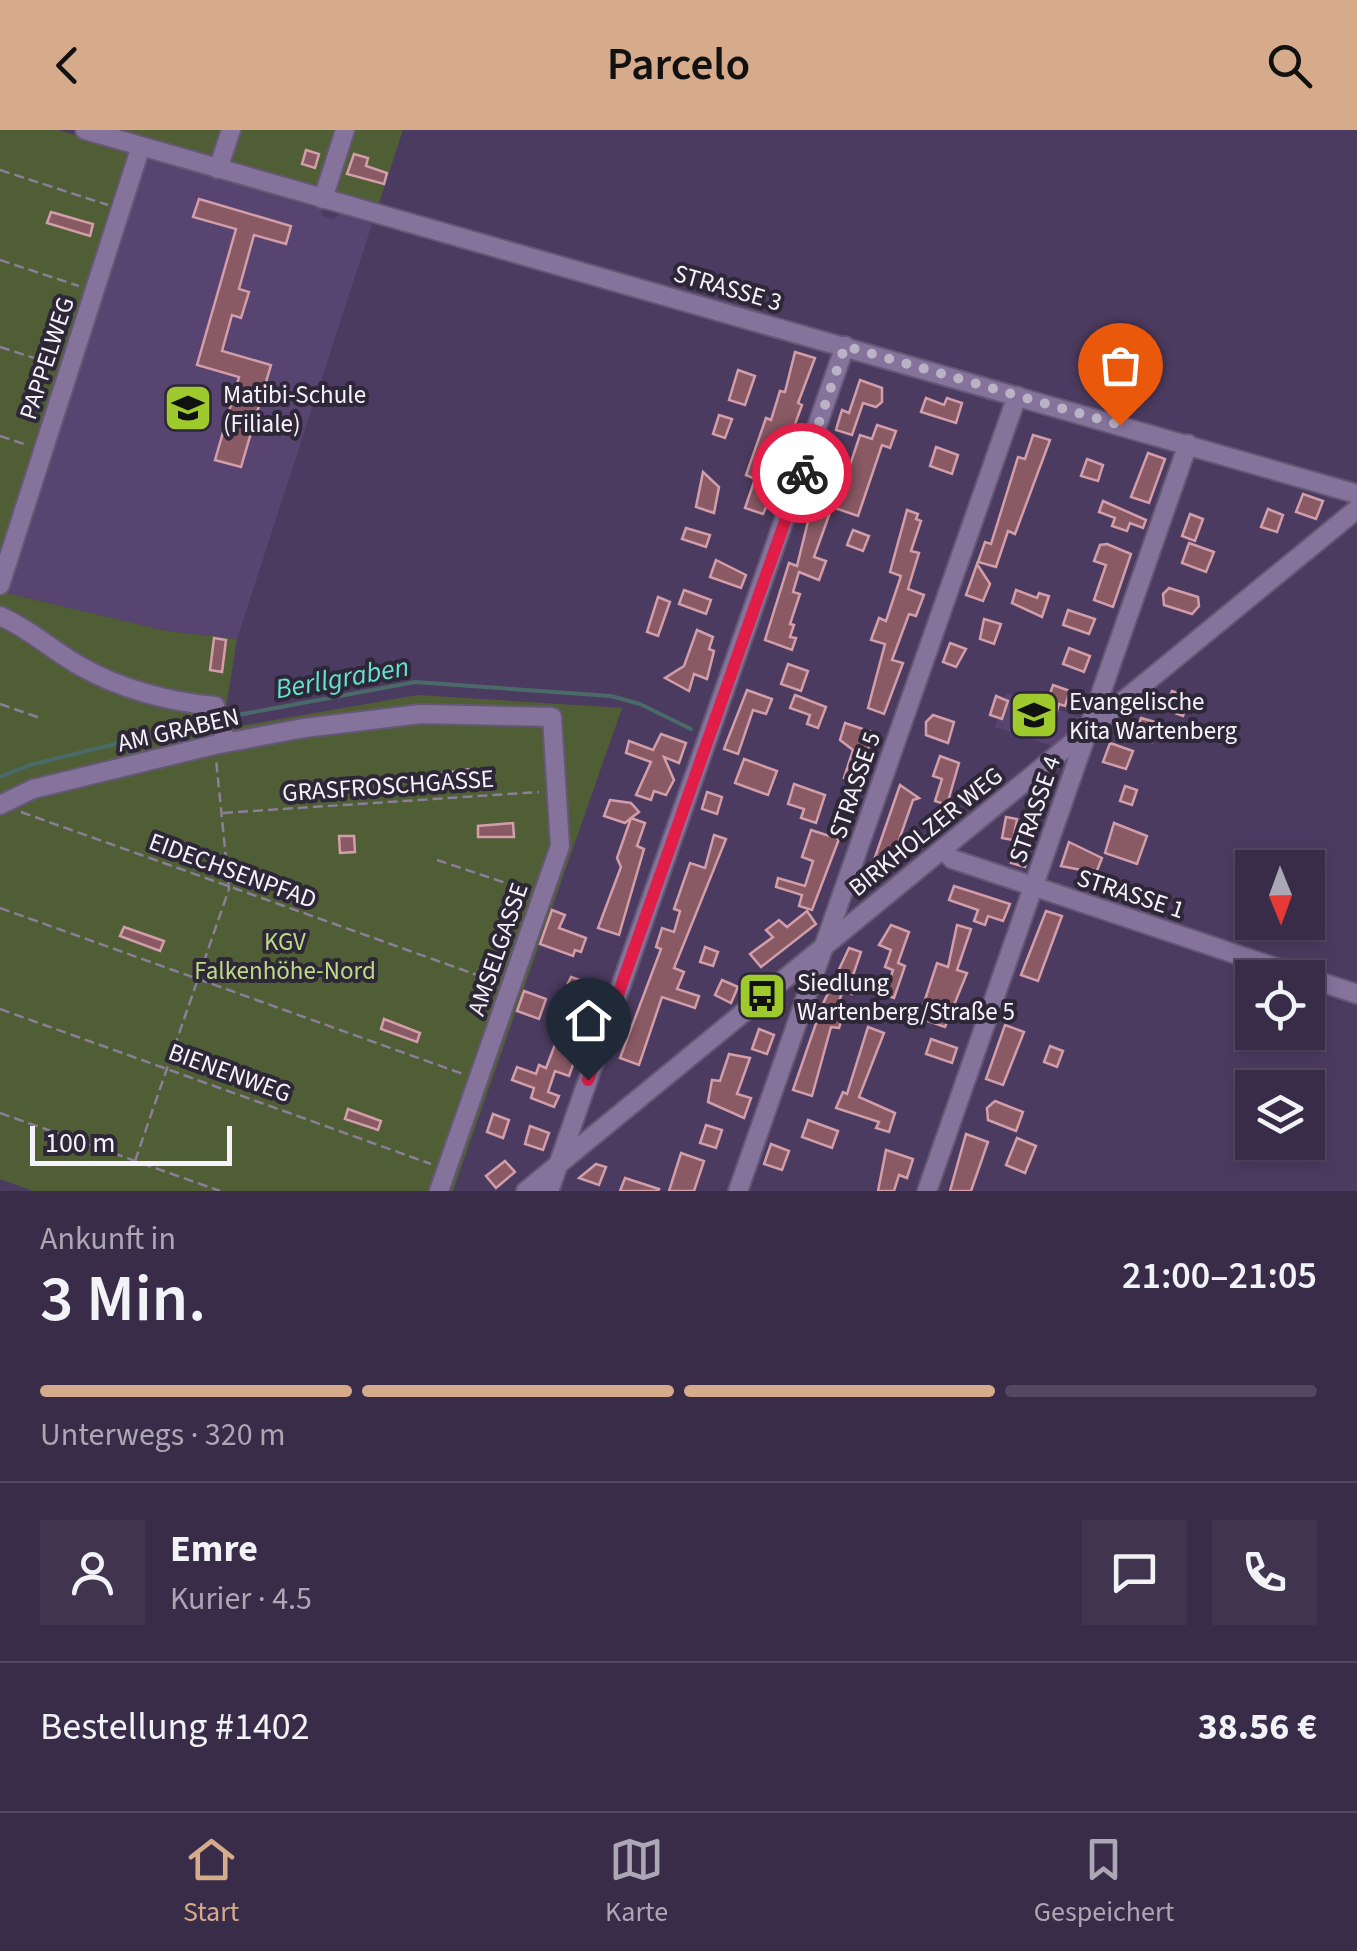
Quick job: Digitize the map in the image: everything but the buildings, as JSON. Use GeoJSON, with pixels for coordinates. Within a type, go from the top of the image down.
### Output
{"type":"FeatureCollection","features":[{"type":"Feature","properties":{"kind":"street"},"geometry":{"type":"LineString","coordinates":[[218,169],[230,130]]}},
{"type":"Feature","properties":{"kind":"street"},"geometry":{"type":"LineString","coordinates":[[323,200],[345,130]]}},
{"type":"Feature","properties":{"kind":"street","name":"STRASSE 3"},"geometry":{"type":"LineString","coordinates":[[91,131],[1357,494]]}},
{"type":"Feature","properties":{"kind":"street","name":"PAPPELWEG"},"geometry":{"type":"LineString","coordinates":[[0,585],[141,146]]}},
{"type":"Feature","properties":{"kind":"street"},"geometry":{"type":"LineString","coordinates":[[548,1191],[845,346]]}},
{"type":"Feature","properties":{"kind":"street","name":"STRASSE 5"},"geometry":{"type":"LineString","coordinates":[[738,1191],[1017,396]]}},
{"type":"Feature","properties":{"kind":"street","name":"STRASSE 4"},"geometry":{"type":"LineString","coordinates":[[926,1191],[1188,444]]}},
{"type":"Feature","properties":{"kind":"street","name":"BIRKHOLZER WEG"},"geometry":{"type":"LineString","coordinates":[[526,1191],[1357,509]]}},
{"type":"Feature","properties":{"kind":"street"},"geometry":{"type":"LineString","coordinates":[[0,616],[30,629],[81,667],[154,696],[215,706],[220,743]]}},
{"type":"Feature","properties":{"kind":"street","name":"AM GRABEN"},"geometry":{"type":"LineString","coordinates":[[0,805],[34,790],[220,743],[421,714],[552,717]]}},
{"type":"Feature","properties":{"kind":"street","name":"AMSELGASSE"},"geometry":{"type":"LineString","coordinates":[[439,1191],[560,846],[552,717]]}},
{"type":"Feature","properties":{"kind":"street","name":"STRASSE 1"},"geometry":{"type":"LineString","coordinates":[[943,849],[952,859],[1253,960]]}},
{"type":"Feature","properties":{"kind":"street","name":"STRASSE 1"},"geometry":{"type":"LineString","coordinates":[[1325,984],[1357,994]]}},
{"type":"Feature","properties":{"kind":"path"},"geometry":{"type":"LineString","coordinates":[[0,170],[121,209]]}},
{"type":"Feature","properties":{"kind":"path"},"geometry":{"type":"LineString","coordinates":[[0,260],[93,290]]}},
{"type":"Feature","properties":{"kind":"path"},"geometry":{"type":"LineString","coordinates":[[0,347],[68,369]]}},
{"type":"Feature","properties":{"kind":"path"},"geometry":{"type":"LineString","coordinates":[[0,436],[43,450]]}},
{"type":"Feature","properties":{"kind":"path"},"geometry":{"type":"LineString","coordinates":[[0,704],[40,718]]}},
{"type":"Feature","properties":{"kind":"path"},"geometry":{"type":"LineString","coordinates":[[135,1160],[230,889],[220,743]]}},
{"type":"Feature","properties":{"kind":"path","name":"GRASFROSCHGASSE"},"geometry":{"type":"LineString","coordinates":[[222,813],[556,791]]}},
{"type":"Feature","properties":{"kind":"path","name":"EIDECHSENPFAD"},"geometry":{"type":"LineString","coordinates":[[0,805],[510,986]]}},
{"type":"Feature","properties":{"kind":"path"},"geometry":{"type":"LineString","coordinates":[[437,860],[542,896]]}},
{"type":"Feature","properties":{"kind":"path"},"geometry":{"type":"LineString","coordinates":[[0,908],[479,1080]]}},
{"type":"Feature","properties":{"kind":"path","name":"BIENENWEG"},"geometry":{"type":"LineString","coordinates":[[0,1009],[447,1170]]}},
{"type":"Feature","properties":{"kind":"path"},"geometry":{"type":"LineString","coordinates":[[0,1113],[220,1191]]}},
{"type":"Feature","properties":{"kind":"shaded area","name":"Matibi-Schule (Filiale)"},"geometry":{"type":"Polygon","coordinates":[[[145,155],[320,209],[323,216],[333,219],[340,214],[372,224],[237,639],[167,631],[6,593],[145,155]]]}},
{"type":"Feature","properties":{"kind":"shaded area"},"geometry":{"type":"Polygon","coordinates":[[[1007,693],[1083,718],[1082,722],[1053,746],[995,727],[1007,693]]]}},
{"type":"Feature","properties":{"kind":"green space","name":"KGV Falkenhöhe-Nord"},"geometry":{"type":"Polygon","coordinates":[[[0,130],[58,130],[145,155],[6,593],[167,631],[237,639],[225,714],[228,728],[418,695],[622,708],[453,1191],[33,1191],[0,1179],[0,130]]]}},
{"type":"Feature","properties":{"kind":"green space"},"geometry":{"type":"Polygon","coordinates":[[[111,130],[403,130],[378,206],[111,130]]]}},
{"type":"Feature","properties":{"kind":"waterway","name":"Berllgraben"},"geometry":{"type":"LineString","coordinates":[[227,717],[415,682],[611,696],[640,704],[691,729]]}},
{"type":"Feature","properties":{"kind":"waterway","name":"Berllgraben"},"geometry":{"type":"LineString","coordinates":[[0,777],[30,765],[213,720]]}},
{"type":"Feature","properties":{"kind":"way so far"},"geometry":{"type":"LineString","coordinates":[[802,473],[845,346],[1120,425]]}},
{"type":"Feature","properties":{"kind":"place","name":"Matibi-Schule (Filiale)"},"geometry":{"type":"Point","coordinates":[188,408]}},
{"type":"Feature","properties":{"kind":"place","name":"Evangelische Kita Wartenberg"},"geometry":{"type":"Point","coordinates":[1034,715]}},
{"type":"Feature","properties":{"kind":"place","name":"Siedlung Wartenberg/Straße 5"},"geometry":{"type":"Point","coordinates":[762,996]}},
{"type":"Feature","properties":{"kind":"route"},"geometry":{"type":"LineString","coordinates":[[588,1080],[802,473]]}}]}
